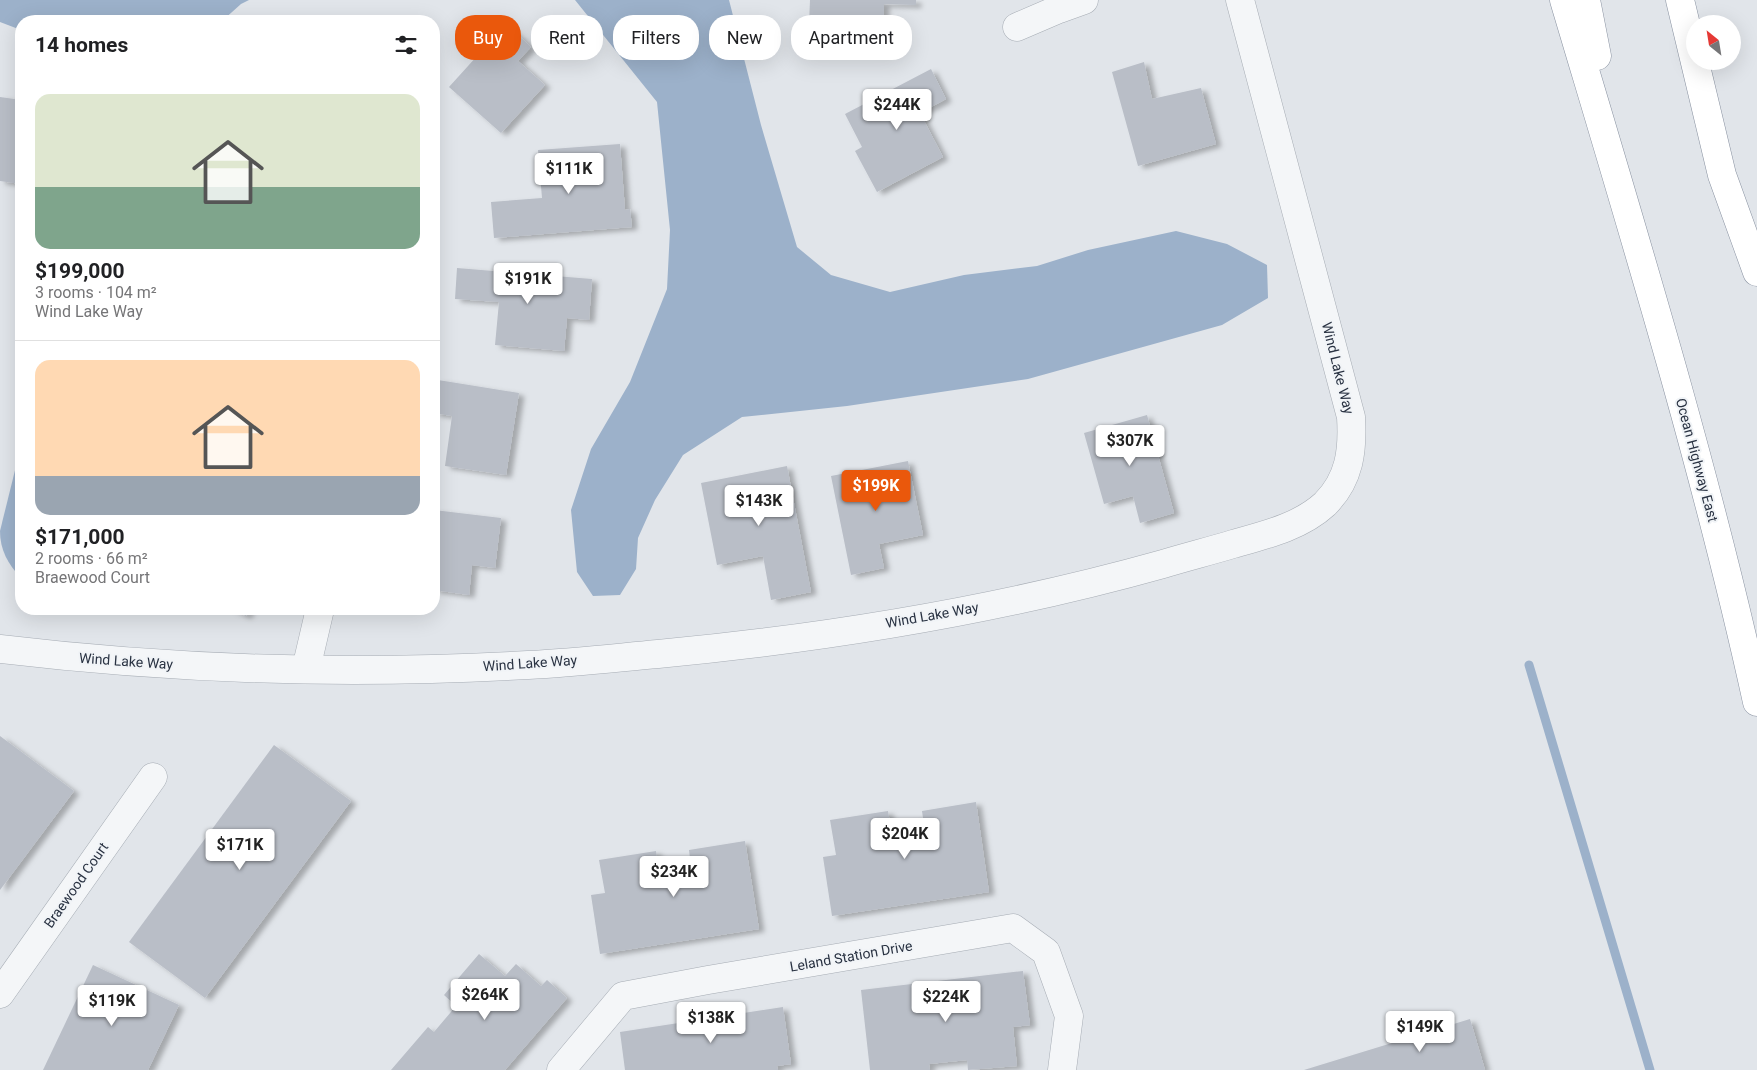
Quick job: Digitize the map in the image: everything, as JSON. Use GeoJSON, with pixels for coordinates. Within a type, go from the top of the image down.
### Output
{"type":"FeatureCollection","features":[{"type":"Feature","properties":{"kind":"highway"},"geometry":{"type":"LineString","coordinates":[[1564,0],[1629,219]]}},
{"type":"Feature","properties":{"kind":"highway"},"geometry":{"type":"LineString","coordinates":[[1586,0],[1629,219]]}},
{"type":"Feature","properties":{"kind":"highway"},"geometry":{"type":"LineString","coordinates":[[1680,0],[1722,175],[1757,272]]}},
{"type":"Feature","properties":{"kind":"highway","name":"Ocean Highway East"},"geometry":{"type":"LineString","coordinates":[[1629,219],[1669,354],[1735,605],[1757,702]]}},
{"type":"Feature","properties":{"kind":"street"},"geometry":{"type":"LineString","coordinates":[[1017,27],[1084,0]]}},
{"type":"Feature","properties":{"kind":"street","name":"Wind Lake Way"},"geometry":{"type":"LineString","coordinates":[[0,649],[71,657],[306,669],[364,670],[530,665],[754,645],[974,608],[1134,572],[1266,535],[1292,525],[1312,514],[1326,502],[1348,467],[1352,444],[1351,417],[1240,0]]}},
{"type":"Feature","properties":{"kind":"street"},"geometry":{"type":"LineString","coordinates":[[306,669],[319,615]]}},
{"type":"Feature","properties":{"kind":"street","name":"Braewood Court"},"geometry":{"type":"LineString","coordinates":[[0,994],[153,776]]}},
{"type":"Feature","properties":{"kind":"street","name":"Leland Station Drive"},"geometry":{"type":"LineString","coordinates":[[561,1070],[623,996],[717,978],[1013,928],[1046,952],[1069,1016],[1062,1070]]}},
{"type":"Feature","properties":{"kind":"water"},"geometry":{"type":"Polygon","coordinates":[[[0,0],[249,0],[241,4],[229,15],[15,15],[15,28],[0,22],[0,0]]]}},
{"type":"Feature","properties":{"kind":"water"},"geometry":{"type":"Polygon","coordinates":[[[575,0],[729,0],[733,15],[709,15],[709,60],[744,60],[761,125],[797,247],[831,275],[890,292],[964,275],[1037,266],[1088,250],[1176,231],[1227,244],[1267,265],[1268,298],[1222,325],[1028,379],[847,406],[742,417],[683,455],[655,500],[638,538],[636,569],[620,595],[593,596],[577,572],[571,510],[591,449],[630,382],[667,289],[670,230],[657,102],[623,60],[699,60],[699,15],[613,15],[613,47],[603,35],[603,15],[587,15],[575,0]]]}},
{"type":"Feature","properties":{"kind":"water"},"geometry":{"type":"Polygon","coordinates":[[[15,470],[15,571],[1,544],[0,531],[15,470]]]}},
{"type":"Feature","properties":{"kind":"building"},"geometry":{"type":"Polygon","coordinates":[[[810,0],[916,0],[916,5],[884,4],[884,15],[809,15],[810,0]]]}},
{"type":"Feature","properties":{"kind":"building"},"geometry":{"type":"Polygon","coordinates":[[[521,38],[531,47],[521,58],[521,38]]]}},
{"type":"Feature","properties":{"kind":"building"},"geometry":{"type":"Polygon","coordinates":[[[473,60],[519,60],[545,85],[501,133],[449,87],[473,60]]]}},
{"type":"Feature","properties":{"kind":"building"},"geometry":{"type":"Polygon","coordinates":[[[1144,62],[1152,99],[1201,88],[1216,144],[1138,166],[1112,72],[1144,62]]]}},
{"type":"Feature","properties":{"kind":"building"},"geometry":{"type":"Polygon","coordinates":[[[931,69],[946,99],[920,113],[943,157],[877,192],[855,151],[862,147],[845,114],[931,69]]]}},
{"type":"Feature","properties":{"kind":"building"},"geometry":{"type":"Polygon","coordinates":[[[0,97],[15,99],[15,183],[0,181],[0,97]]]}},
{"type":"Feature","properties":{"kind":"building"},"geometry":{"type":"Polygon","coordinates":[[[620,144],[625,210],[630,209],[632,227],[494,238],[491,202],[542,198],[538,150],[620,144]]]}},
{"type":"Feature","properties":{"kind":"building"},"geometry":{"type":"Polygon","coordinates":[[[457,268],[592,279],[589,320],[567,318],[564,351],[495,345],[499,302],[455,299],[457,268]]]}},
{"type":"Feature","properties":{"kind":"building"},"geometry":{"type":"Polygon","coordinates":[[[440,380],[519,393],[506,475],[445,466],[452,416],[440,414],[440,380]]]}},
{"type":"Feature","properties":{"kind":"building"},"geometry":{"type":"Polygon","coordinates":[[[1147,415],[1174,513],[1140,523],[1133,496],[1104,504],[1084,433],[1147,415]]]}},
{"type":"Feature","properties":{"kind":"building"},"geometry":{"type":"Polygon","coordinates":[[[908,461],[923,535],[879,544],[884,568],[851,575],[831,476],[908,461]]]}},
{"type":"Feature","properties":{"kind":"building"},"geometry":{"type":"Polygon","coordinates":[[[787,466],[811,592],[771,600],[763,556],[717,565],[701,483],[787,466]]]}},
{"type":"Feature","properties":{"kind":"building"},"geometry":{"type":"Polygon","coordinates":[[[440,511],[501,518],[495,568],[472,565],[469,595],[440,591],[440,511]]]}},
{"type":"Feature","properties":{"kind":"building"},"geometry":{"type":"Polygon","coordinates":[[[0,736],[74,791],[0,890],[0,736]]]}},
{"type":"Feature","properties":{"kind":"building"},"geometry":{"type":"Polygon","coordinates":[[[274,745],[351,801],[205,998],[129,942],[274,745]]]}},
{"type":"Feature","properties":{"kind":"building"},"geometry":{"type":"Polygon","coordinates":[[[976,802],[989,892],[832,916],[823,857],[836,855],[830,820],[888,811],[890,823],[923,818],[922,811],[976,802]]]}},
{"type":"Feature","properties":{"kind":"building"},"geometry":{"type":"Polygon","coordinates":[[[745,841],[759,929],[600,954],[591,895],[605,893],[599,860],[656,851],[658,863],[690,858],[689,850],[745,841]]]}},
{"type":"Feature","properties":{"kind":"building"},"geometry":{"type":"Polygon","coordinates":[[[479,954],[505,976],[516,964],[541,986],[547,980],[567,998],[505,1070],[391,1070],[428,1027],[434,1032],[456,1006],[444,995],[479,954]]]}},
{"type":"Feature","properties":{"kind":"building"},"geometry":{"type":"Polygon","coordinates":[[[93,965],[179,1005],[148,1070],[43,1070],[93,965]]]}},
{"type":"Feature","properties":{"kind":"building"},"geometry":{"type":"Polygon","coordinates":[[[1023,971],[1030,1025],[1013,1027],[1017,1066],[968,1070],[967,1060],[929,1064],[930,1070],[870,1070],[861,990],[1023,971]]]}},
{"type":"Feature","properties":{"kind":"building"},"geometry":{"type":"Polygon","coordinates":[[[783,1007],[791,1064],[777,1066],[778,1070],[625,1070],[620,1032],[783,1007]]]}},
{"type":"Feature","properties":{"kind":"building"},"geometry":{"type":"Polygon","coordinates":[[[1470,1019],[1485,1070],[1304,1070],[1470,1019]]]}},
{"type":"Feature","properties":{"kind":"waterway"},"geometry":{"type":"LineString","coordinates":[[1529,665],[1650,1070]]}}]}
